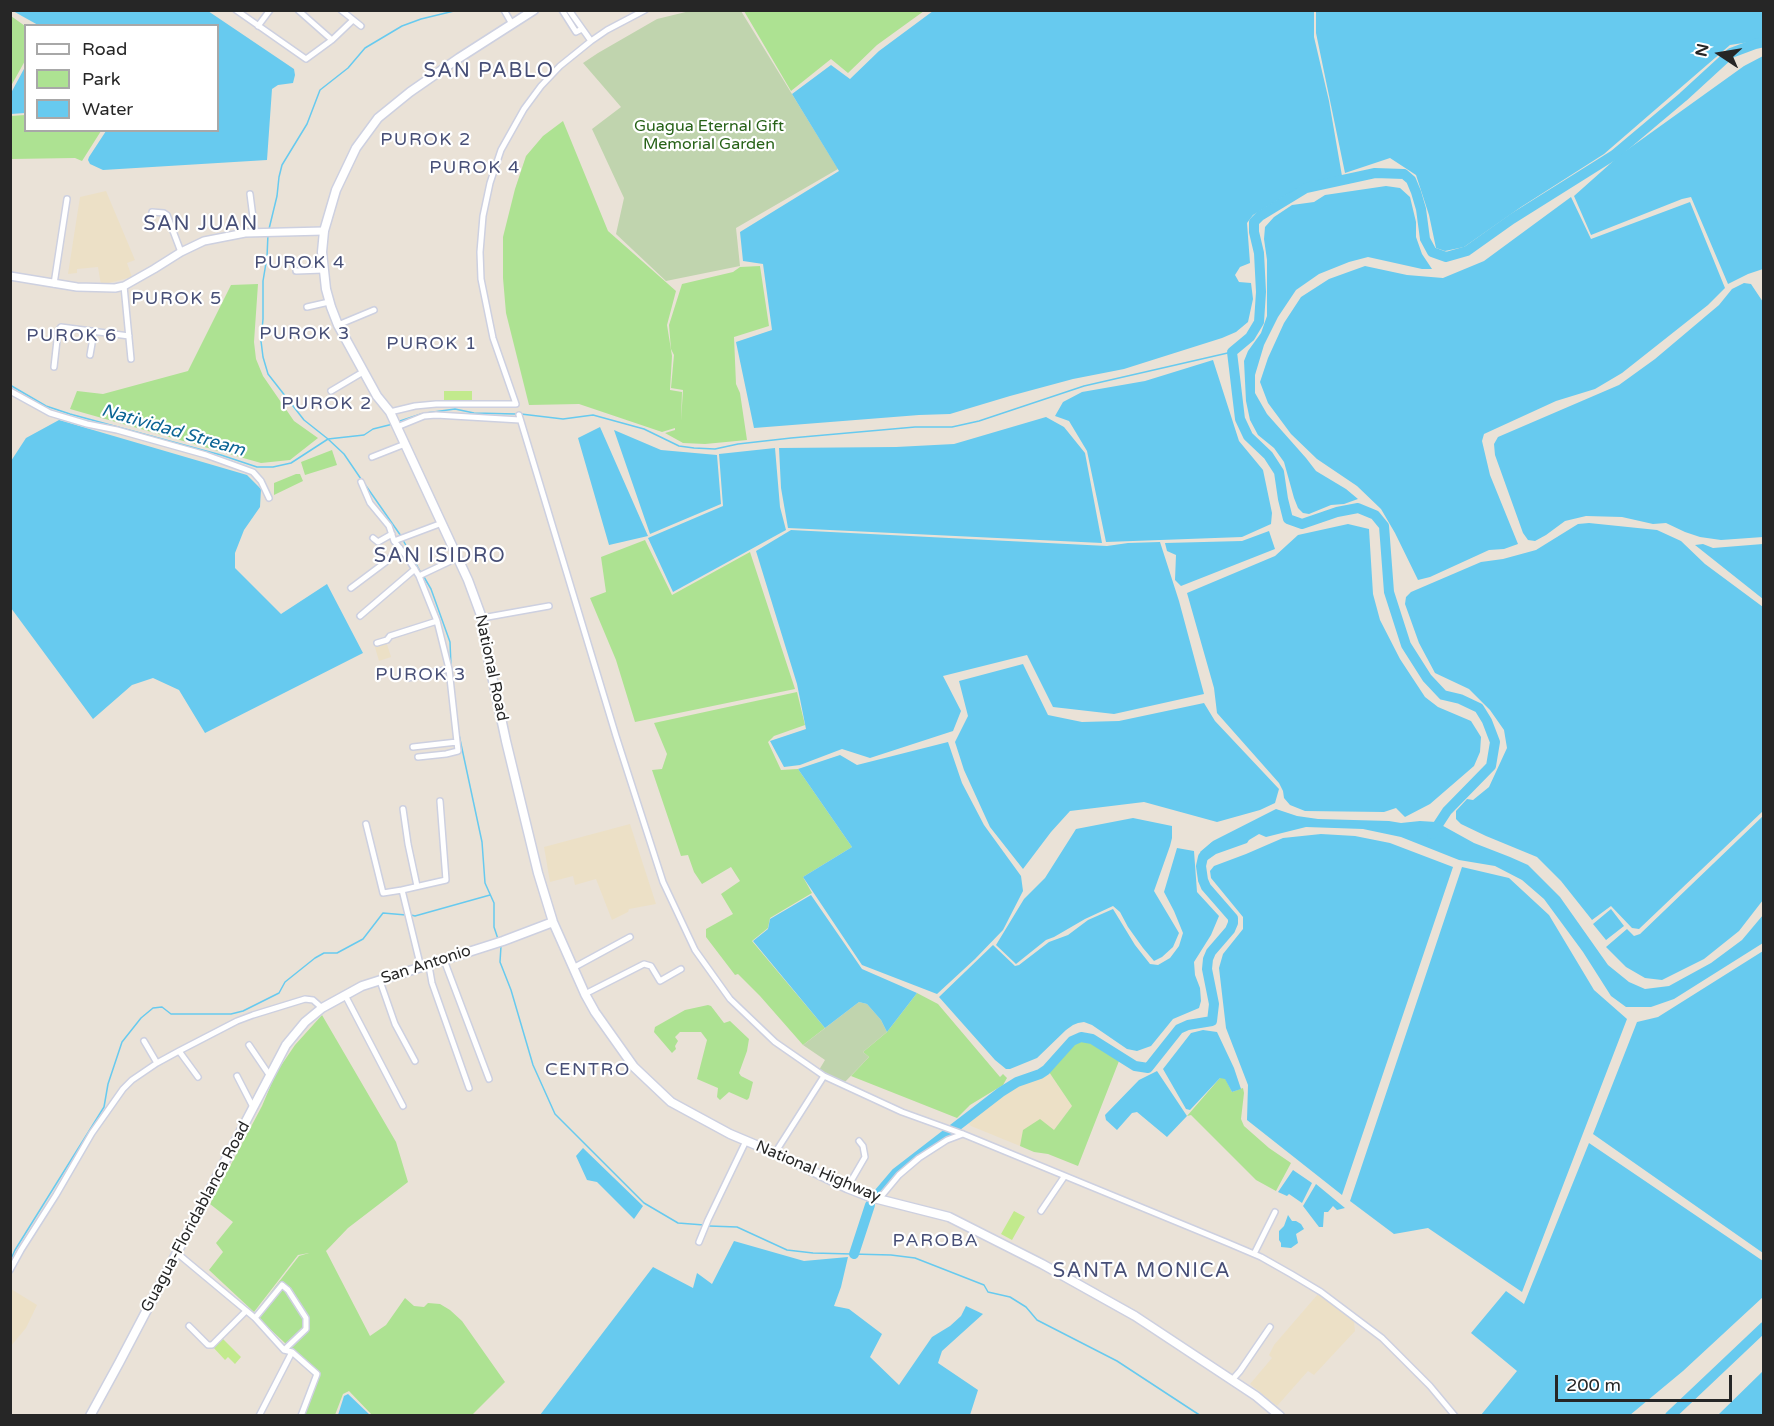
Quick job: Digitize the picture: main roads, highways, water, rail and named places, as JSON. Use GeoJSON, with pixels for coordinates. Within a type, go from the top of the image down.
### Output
{"type":"FeatureCollection","features":[{"type":"Feature","properties":{"kind":"main road","name":"National Road"},"geometry":{"type":"LineString","coordinates":[[534,10],[420,85],[378,118],[351,158],[336,190],[324,231],[322,252],[329,302],[338,324],[376,396],[390,412],[468,580],[482,618],[512,768],[538,873],[553,922]]}},
{"type":"Feature","properties":{"kind":"main road","name":"San Antonio"},"geometry":{"type":"LineString","coordinates":[[305,1022],[322,1008],[362,986],[503,941],[553,922]]}},
{"type":"Feature","properties":{"kind":"main road","name":"National Highway"},"geometry":{"type":"LineString","coordinates":[[553,922],[595,1012],[634,1067],[671,1102],[730,1134],[847,1188],[879,1199],[949,1217],[1042,1264],[1135,1316],[1256,1396],[1280,1416]]}},
{"type":"Feature","properties":{"kind":"main road","name":"Guagua-Floridablanca Road"},"geometry":{"type":"LineString","coordinates":[[90,1416],[286,1045],[305,1022]]}},
{"type":"Feature","properties":{"kind":"water"},"geometry":{"type":"Polygon","coordinates":[[[13,11],[208,11],[294,69],[293,83],[278,85],[272,89],[267,160],[103,170],[90,164],[89,157],[105,132],[219,132],[219,24],[36,24],[13,11]]]}},
{"type":"Feature","properties":{"kind":"water"},"geometry":{"type":"Polygon","coordinates":[[[933,11],[1314,11],[1314,37],[1329,101],[1342,176],[1303,185],[1253,215],[1247,223],[1250,263],[1240,267],[1235,275],[1239,282],[1251,283],[1253,299],[1248,322],[1236,332],[1222,338],[1124,369],[1073,379],[950,414],[754,428],[736,342],[772,330],[763,264],[743,261],[740,232],[839,171],[792,94],[831,65],[850,79],[879,51],[933,11]]]}},
{"type":"Feature","properties":{"kind":"water"},"geometry":{"type":"Polygon","coordinates":[[[1316,11],[1763,11],[1763,40],[1730,45],[1604,154],[1464,247],[1445,251],[1436,248],[1429,215],[1416,175],[1390,158],[1345,173],[1316,33],[1316,11]]]}},
{"type":"Feature","properties":{"kind":"water"},"geometry":{"type":"Polygon","coordinates":[[[1763,56],[1763,269],[1728,284],[1691,197],[1591,235],[1574,196],[1620,155],[1744,66],[1763,56]]]}},
{"type":"Feature","properties":{"kind":"water"},"geometry":{"type":"Polygon","coordinates":[[[24,69],[24,113],[11,114],[11,93],[24,69]]]}},
{"type":"Feature","properties":{"kind":"water"},"geometry":{"type":"Polygon","coordinates":[[[1386,186],[1400,188],[1410,197],[1416,222],[1416,237],[1422,254],[1432,269],[1422,269],[1368,257],[1319,274],[1296,290],[1278,317],[1264,345],[1255,375],[1255,393],[1267,414],[1316,471],[1358,499],[1344,504],[1331,505],[1309,514],[1303,513],[1294,498],[1284,462],[1274,448],[1258,435],[1250,420],[1246,401],[1244,361],[1261,333],[1267,316],[1265,227],[1274,217],[1292,205],[1314,202],[1325,195],[1386,186]]]}},
{"type":"Feature","properties":{"kind":"water"},"geometry":{"type":"Polygon","coordinates":[[[1571,197],[1591,239],[1690,202],[1725,288],[1708,305],[1622,373],[1595,389],[1556,401],[1484,434],[1482,441],[1490,475],[1518,544],[1504,549],[1489,550],[1430,577],[1418,580],[1381,509],[1357,486],[1317,459],[1291,434],[1268,403],[1260,382],[1268,358],[1284,323],[1301,297],[1329,279],[1365,266],[1407,275],[1443,278],[1484,261],[1571,197]]]}},
{"type":"Feature","properties":{"kind":"water"},"geometry":{"type":"Polygon","coordinates":[[[1744,283],[1751,284],[1763,302],[1763,537],[1721,540],[1700,537],[1666,523],[1653,524],[1622,517],[1586,516],[1565,521],[1535,541],[1528,540],[1523,533],[1495,455],[1494,444],[1498,437],[1619,385],[1655,359],[1719,305],[1732,289],[1744,283]]]}},
{"type":"Feature","properties":{"kind":"water"},"geometry":{"type":"Polygon","coordinates":[[[1213,360],[1239,441],[1263,470],[1272,513],[1271,524],[1242,537],[1106,542],[1087,451],[1069,421],[1055,416],[1063,402],[1082,392],[1145,381],[1213,360]]]}},
{"type":"Feature","properties":{"kind":"water"},"geometry":{"type":"Polygon","coordinates":[[[1046,417],[1064,427],[1085,453],[1102,543],[788,528],[781,488],[779,448],[954,444],[1046,417]]]}},
{"type":"Feature","properties":{"kind":"water"},"geometry":{"type":"Polygon","coordinates":[[[59,420],[247,475],[261,489],[260,507],[244,530],[235,553],[235,568],[281,614],[327,584],[363,653],[205,733],[179,690],[153,678],[132,685],[93,719],[11,608],[11,461],[26,438],[59,420]]]}},
{"type":"Feature","properties":{"kind":"water"},"geometry":{"type":"Polygon","coordinates":[[[600,427],[648,536],[609,545],[578,438],[600,427]]]}},
{"type":"Feature","properties":{"kind":"water"},"geometry":{"type":"Polygon","coordinates":[[[614,430],[661,450],[717,455],[721,504],[650,534],[614,430]]]}},
{"type":"Feature","properties":{"kind":"water"},"geometry":{"type":"Polygon","coordinates":[[[775,448],[780,507],[786,530],[673,592],[648,538],[723,506],[719,454],[775,448]]]}},
{"type":"Feature","properties":{"kind":"water"},"geometry":{"type":"Polygon","coordinates":[[[1589,523],[1657,530],[1681,541],[1705,564],[1763,607],[1763,811],[1639,929],[1632,928],[1611,906],[1592,920],[1561,881],[1537,857],[1486,836],[1461,824],[1456,819],[1456,811],[1467,799],[1473,800],[1489,787],[1507,748],[1504,730],[1490,710],[1469,689],[1435,673],[1419,643],[1405,604],[1406,597],[1411,592],[1481,562],[1536,550],[1578,524],[1589,523]]]}},
{"type":"Feature","properties":{"kind":"water"},"geometry":{"type":"Polygon","coordinates":[[[1348,524],[1369,529],[1373,594],[1380,620],[1400,659],[1425,697],[1438,707],[1471,721],[1481,737],[1480,752],[1474,766],[1430,804],[1405,817],[1396,808],[1384,812],[1305,811],[1290,805],[1284,798],[1279,783],[1217,713],[1214,688],[1187,593],[1275,556],[1298,535],[1348,524]]]}},
{"type":"Feature","properties":{"kind":"water"},"geometry":{"type":"Polygon","coordinates":[[[791,530],[1107,546],[1160,542],[1179,601],[1204,694],[1114,714],[1053,707],[1027,655],[943,676],[961,711],[953,731],[870,758],[842,749],[800,765],[784,767],[770,741],[806,729],[797,684],[756,551],[791,530]]]}},
{"type":"Feature","properties":{"kind":"water"},"geometry":{"type":"Polygon","coordinates":[[[1269,531],[1275,549],[1181,586],[1175,580],[1176,555],[1167,551],[1165,543],[1242,541],[1269,531]]]}},
{"type":"Feature","properties":{"kind":"water"},"geometry":{"type":"Polygon","coordinates":[[[1703,544],[1713,548],[1763,544],[1763,599],[1695,545],[1703,544]]]}},
{"type":"Feature","properties":{"kind":"water"},"geometry":{"type":"Polygon","coordinates":[[[1023,664],[1048,715],[1082,722],[1119,721],[1204,703],[1215,721],[1279,789],[1275,803],[1260,810],[1217,822],[1144,802],[1070,811],[1023,869],[990,827],[964,770],[955,742],[968,716],[959,681],[1023,664]]]}},
{"type":"Feature","properties":{"kind":"water"},"geometry":{"type":"Polygon","coordinates":[[[948,742],[962,783],[984,825],[1021,876],[1023,891],[1003,930],[937,994],[862,965],[803,877],[852,847],[798,769],[840,755],[857,765],[948,742]]]}},
{"type":"Feature","properties":{"kind":"water"},"geometry":{"type":"Polygon","coordinates":[[[1276,809],[1297,816],[1318,819],[1401,823],[1436,822],[1474,843],[1528,865],[1560,897],[1608,965],[1629,982],[1645,989],[1669,986],[1711,963],[1742,940],[1763,915],[1763,943],[1674,999],[1651,1007],[1626,1007],[1611,996],[1583,952],[1544,899],[1522,880],[1495,866],[1459,860],[1401,837],[1363,829],[1306,827],[1266,837],[1259,834],[1247,843],[1216,854],[1206,861],[1200,852],[1213,841],[1276,809]]]}},
{"type":"Feature","properties":{"kind":"water"},"geometry":{"type":"Polygon","coordinates":[[[1763,816],[1763,900],[1739,931],[1704,959],[1662,980],[1645,978],[1626,967],[1606,947],[1627,929],[1634,936],[1640,934],[1763,816]]]}},
{"type":"Feature","properties":{"kind":"water"},"geometry":{"type":"Polygon","coordinates":[[[1133,818],[1172,826],[1170,846],[1154,891],[1179,933],[1173,947],[1154,961],[1128,927],[1120,912],[1113,906],[1046,940],[1016,964],[996,945],[1024,899],[1045,878],[1076,829],[1133,818]]]}},
{"type":"Feature","properties":{"kind":"water"},"geometry":{"type":"Polygon","coordinates":[[[1321,834],[1355,836],[1390,843],[1453,867],[1342,1195],[1247,1120],[1248,1085],[1226,1028],[1219,968],[1223,954],[1243,929],[1243,917],[1211,878],[1210,871],[1214,866],[1283,838],[1321,834]]]}},
{"type":"Feature","properties":{"kind":"water"},"geometry":{"type":"Polygon","coordinates":[[[1177,848],[1194,851],[1197,892],[1219,916],[1211,935],[1194,962],[1195,975],[1200,988],[1199,1008],[1173,1019],[1151,1046],[1137,1051],[1127,1049],[1084,1022],[1066,1030],[1037,1058],[1006,1069],[995,1060],[939,997],[993,945],[1015,966],[1019,965],[1049,942],[1068,935],[1088,920],[1113,909],[1135,945],[1150,964],[1158,965],[1170,958],[1179,946],[1183,933],[1164,892],[1177,848]]]}},
{"type":"Feature","properties":{"kind":"water"},"geometry":{"type":"Polygon","coordinates":[[[1462,867],[1509,878],[1549,915],[1594,990],[1627,1019],[1522,1292],[1428,1228],[1394,1234],[1350,1201],[1462,867]]]}},
{"type":"Feature","properties":{"kind":"water"},"geometry":{"type":"Polygon","coordinates":[[[811,895],[862,969],[917,993],[887,1032],[881,1020],[867,1004],[859,1002],[825,1028],[753,941],[768,929],[770,919],[811,895]]]}},
{"type":"Feature","properties":{"kind":"water"},"geometry":{"type":"Polygon","coordinates":[[[1611,909],[1624,926],[1606,940],[1593,924],[1611,909]]]}},
{"type":"Feature","properties":{"kind":"water"},"geometry":{"type":"Polygon","coordinates":[[[1763,951],[1763,1253],[1593,1134],[1637,1022],[1658,1017],[1763,951]]]}},
{"type":"Feature","properties":{"kind":"water"},"geometry":{"type":"Polygon","coordinates":[[[1203,1030],[1217,1032],[1241,1089],[1232,1092],[1225,1079],[1220,1078],[1190,1110],[1186,1109],[1163,1069],[1191,1033],[1203,1030]]]}},
{"type":"Feature","properties":{"kind":"water"},"geometry":{"type":"Polygon","coordinates":[[[1157,1071],[1187,1116],[1167,1137],[1137,1112],[1132,1113],[1117,1130],[1106,1120],[1105,1115],[1139,1080],[1157,1071]]]}},
{"type":"Feature","properties":{"kind":"water"},"geometry":{"type":"Polygon","coordinates":[[[1589,1143],[1763,1261],[1763,1297],[1683,1371],[1630,1415],[1481,1415],[1517,1371],[1471,1333],[1506,1291],[1524,1304],[1589,1143]]]}},
{"type":"Feature","properties":{"kind":"water"},"geometry":{"type":"Polygon","coordinates":[[[583,1148],[643,1206],[634,1219],[597,1182],[587,1180],[576,1156],[583,1148]]]}},
{"type":"Feature","properties":{"kind":"water"},"geometry":{"type":"Polygon","coordinates":[[[1293,1170],[1312,1183],[1302,1203],[1289,1194],[1287,1196],[1278,1192],[1293,1170]]]}},
{"type":"Feature","properties":{"kind":"water"},"geometry":{"type":"Polygon","coordinates":[[[1316,1184],[1345,1208],[1337,1210],[1333,1206],[1328,1212],[1324,1212],[1323,1227],[1319,1227],[1303,1206],[1316,1184]]]}},
{"type":"Feature","properties":{"kind":"water"},"geometry":{"type":"Polygon","coordinates":[[[1288,1215],[1292,1221],[1301,1224],[1304,1229],[1296,1234],[1298,1243],[1291,1248],[1281,1247],[1279,1240],[1279,1231],[1284,1226],[1288,1215]]]}},
{"type":"Feature","properties":{"kind":"water"},"geometry":{"type":"Polygon","coordinates":[[[734,1241],[804,1261],[848,1257],[834,1306],[849,1309],[882,1334],[870,1357],[899,1385],[932,1337],[961,1316],[966,1306],[983,1314],[942,1351],[938,1363],[978,1390],[970,1415],[540,1415],[653,1267],[693,1288],[697,1273],[712,1284],[734,1241]]]}},
{"type":"Feature","properties":{"kind":"water"},"geometry":{"type":"Polygon","coordinates":[[[1763,1371],[1763,1415],[1718,1415],[1763,1371]]]}},
{"type":"Feature","properties":{"kind":"water"},"geometry":{"type":"Polygon","coordinates":[[[348,1394],[370,1415],[338,1415],[344,1396],[348,1394]]]}},
{"type":"Feature","properties":{"kind":"waterway"},"geometry":{"type":"LineString","coordinates":[[269,229],[282,165],[307,124],[320,90],[348,68],[365,48],[402,26],[458,10]]}},
{"type":"Feature","properties":{"kind":"waterway"},"geometry":{"type":"LineString","coordinates":[[1432,834],[1447,811],[1491,766],[1495,742],[1479,708],[1460,699],[1443,695],[1427,678],[1406,645],[1389,592],[1384,526],[1375,515],[1358,508],[1337,512],[1302,524],[1288,519],[1279,472],[1268,455],[1248,436],[1240,419],[1232,352],[1250,337],[1259,322],[1261,292],[1259,253],[1254,222],[1306,188],[1375,173],[1404,174],[1411,180],[1416,192],[1425,239],[1432,252],[1446,257],[1467,251],[1512,219],[1614,155],[1731,53],[1764,42]]}},
{"type":"Feature","properties":{"kind":"waterway"},"geometry":{"type":"LineString","coordinates":[[268,234],[263,281],[261,341],[268,374],[304,420],[344,454],[361,479]]}},
{"type":"Feature","properties":{"kind":"waterway"},"geometry":{"type":"LineString","coordinates":[[521,414],[563,419],[593,415],[644,429],[679,446],[715,449],[791,438],[915,427],[952,427],[979,421],[1084,386],[1232,352]]}},
{"type":"Feature","properties":{"kind":"waterway","name":"Natividad Stream"},"geometry":{"type":"LineString","coordinates":[[10,385],[46,406],[70,414],[257,467],[273,467],[291,463],[328,439],[364,435],[373,429],[393,424]]}},
{"type":"Feature","properties":{"kind":"waterway"},"geometry":{"type":"LineString","coordinates":[[426,413],[455,409],[474,413],[516,414]]}},
{"type":"Feature","properties":{"kind":"waterway"},"geometry":{"type":"LineString","coordinates":[[397,422],[421,414]]}},
{"type":"Feature","properties":{"kind":"waterway"},"geometry":{"type":"LineString","coordinates":[[364,483],[401,536]]}},
{"type":"Feature","properties":{"kind":"waterway"},"geometry":{"type":"LineString","coordinates":[[403,540],[421,573]]}},
{"type":"Feature","properties":{"kind":"waterway"},"geometry":{"type":"LineString","coordinates":[[424,577],[431,589],[450,642],[451,666]]}},
{"type":"Feature","properties":{"kind":"waterway"},"geometry":{"type":"LineString","coordinates":[[458,730],[482,842],[485,883],[494,903],[494,927],[498,939]]}},
{"type":"Feature","properties":{"kind":"waterway"},"geometry":{"type":"LineString","coordinates":[[879,1193],[896,1173],[1001,1092],[1017,1082],[1046,1070],[1072,1041],[1081,1037],[1092,1039],[1135,1066],[1148,1068],[1179,1029],[1212,1021],[1214,1004],[1207,969],[1208,959],[1233,923],[1233,918],[1206,887],[1203,880],[1201,866],[1203,857],[1214,847]]}},
{"type":"Feature","properties":{"kind":"waterway"},"geometry":{"type":"LineString","coordinates":[[411,915],[415,916],[490,895]]}},
{"type":"Feature","properties":{"kind":"waterway"},"geometry":{"type":"LineString","coordinates":[[10,1261],[104,1107],[108,1084],[122,1042],[141,1018],[153,1008],[162,1007],[171,1014],[231,1014],[243,1011],[279,993],[285,982],[315,958],[324,953],[337,953],[363,939],[383,913],[406,915]]}},
{"type":"Feature","properties":{"kind":"waterway"},"geometry":{"type":"LineString","coordinates":[[501,946],[500,962],[511,990],[533,1065],[555,1114],[644,1203],[678,1223],[704,1225]]}},
{"type":"Feature","properties":{"kind":"waterway"},"geometry":{"type":"LineString","coordinates":[[854,1254],[870,1205]]}},
{"type":"Feature","properties":{"kind":"waterway"},"geometry":{"type":"LineString","coordinates":[[709,1226],[737,1227],[787,1250],[915,1258],[984,1285],[988,1292],[1010,1297],[1026,1307],[1037,1320],[1117,1361],[1201,1416]]}},
{"type":"Feature","properties":{"kind":"waterway"},"geometry":{"type":"LineString","coordinates":[[1670,1416],[1764,1327]]}},
{"type":"Feature","properties":{"kind":"district","name":"SAN PABLO"},"geometry":{"type":"Point","coordinates":[489,72]}},
{"type":"Feature","properties":{"kind":"district","name":"PUROK 2"},"geometry":{"type":"Point","coordinates":[426,140]}},
{"type":"Feature","properties":{"kind":"district","name":"PUROK 4"},"geometry":{"type":"Point","coordinates":[475,168]}},
{"type":"Feature","properties":{"kind":"district","name":"SAN JUAN"},"geometry":{"type":"Point","coordinates":[201,225]}},
{"type":"Feature","properties":{"kind":"district","name":"PUROK 4"},"geometry":{"type":"Point","coordinates":[300,263]}},
{"type":"Feature","properties":{"kind":"district","name":"PUROK 5"},"geometry":{"type":"Point","coordinates":[177,299]}},
{"type":"Feature","properties":{"kind":"district","name":"PUROK 3"},"geometry":{"type":"Point","coordinates":[305,334]}},
{"type":"Feature","properties":{"kind":"district","name":"PUROK 6"},"geometry":{"type":"Point","coordinates":[72,336]}},
{"type":"Feature","properties":{"kind":"district","name":"PUROK 1"},"geometry":{"type":"Point","coordinates":[432,344]}},
{"type":"Feature","properties":{"kind":"district","name":"PUROK 2"},"geometry":{"type":"Point","coordinates":[327,404]}},
{"type":"Feature","properties":{"kind":"district","name":"SAN ISIDRO"},"geometry":{"type":"Point","coordinates":[440,557]}},
{"type":"Feature","properties":{"kind":"district","name":"PUROK 3"},"geometry":{"type":"Point","coordinates":[421,675]}},
{"type":"Feature","properties":{"kind":"district","name":"CENTRO"},"geometry":{"type":"Point","coordinates":[588,1070]}},
{"type":"Feature","properties":{"kind":"district","name":"PAROBA"},"geometry":{"type":"Point","coordinates":[936,1241]}},
{"type":"Feature","properties":{"kind":"district","name":"SANTA MONICA"},"geometry":{"type":"Point","coordinates":[1142,1272]}},
{"type":"Feature","properties":{"kind":"park label","name":"Guagua Eternal Gift Memorial Garden"},"geometry":{"type":"Point","coordinates":[709,136]}}]}
